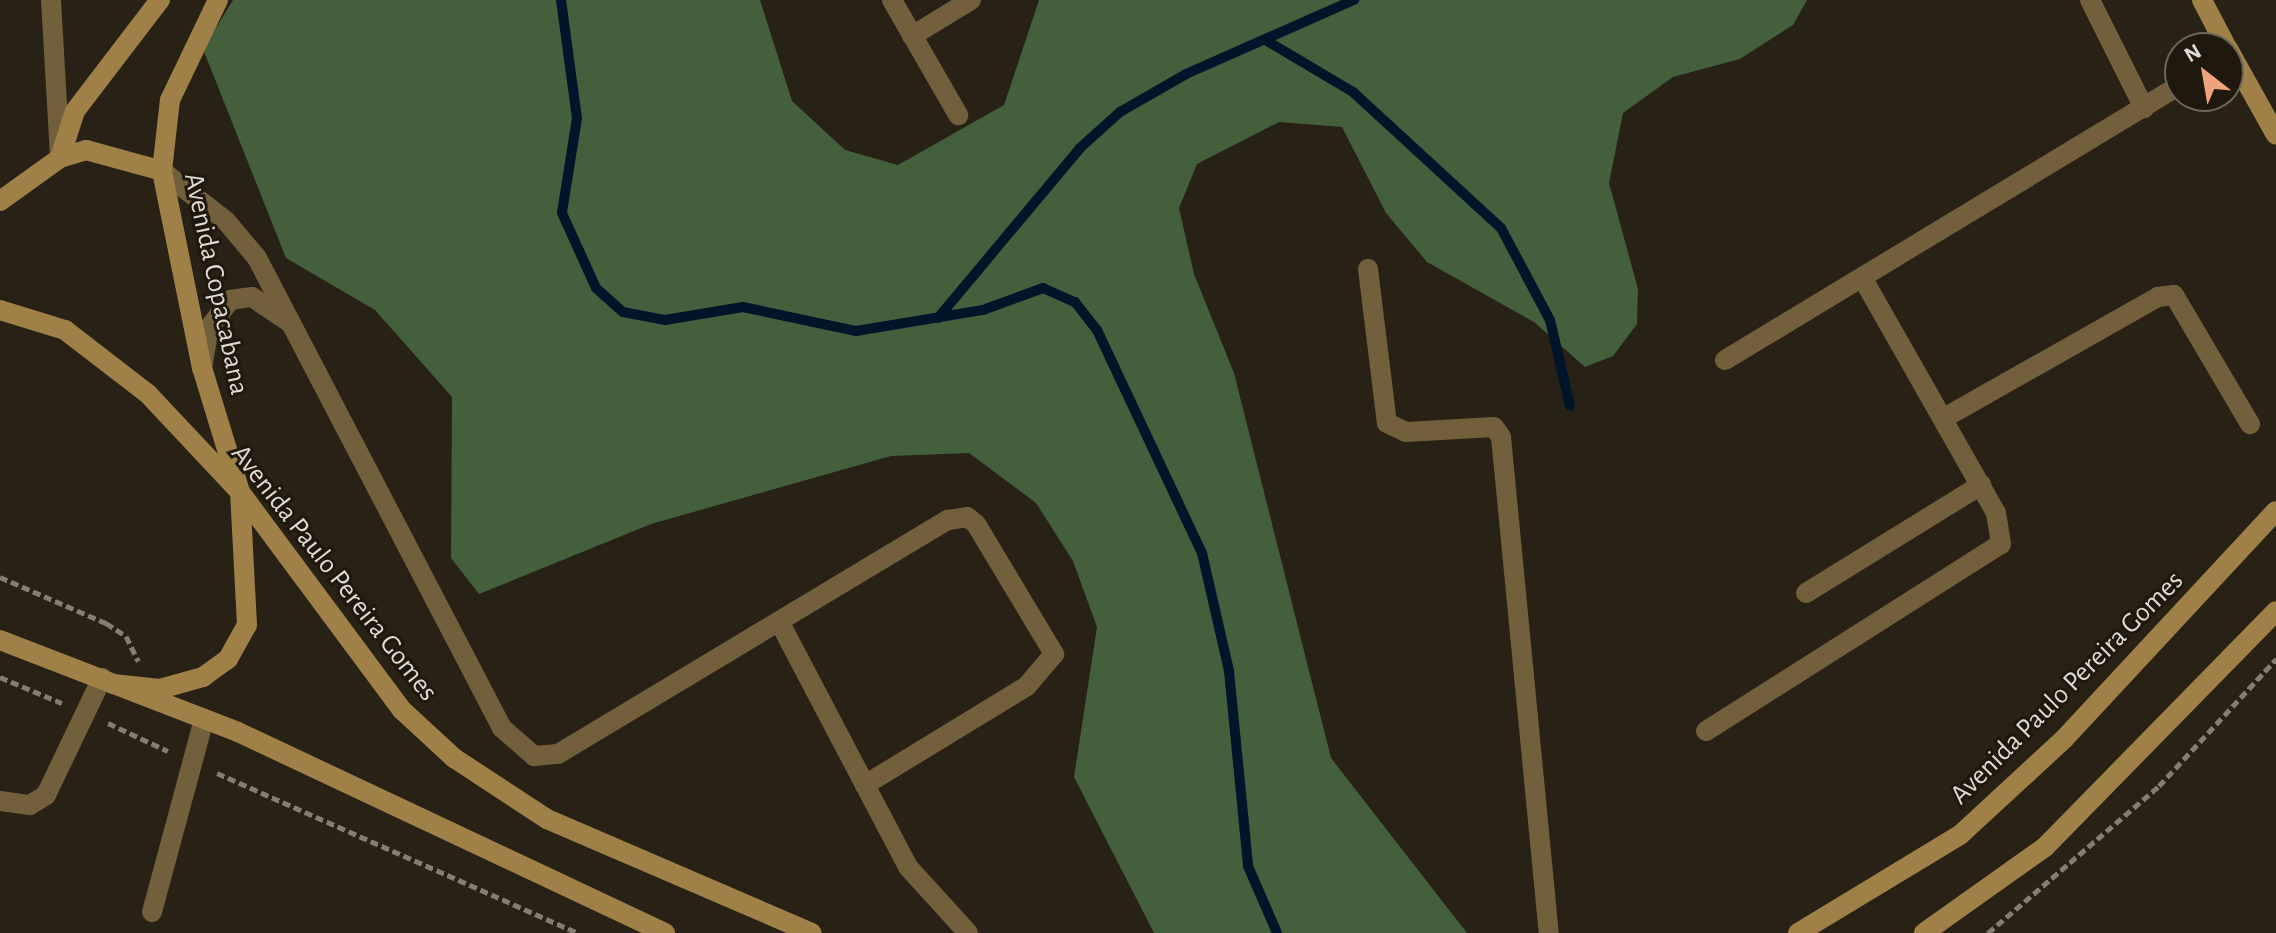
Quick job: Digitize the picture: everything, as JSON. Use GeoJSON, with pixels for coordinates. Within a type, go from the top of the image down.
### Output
{"type":"FeatureCollection","features":[{"type":"Feature","properties":{"kind":"main road"},"geometry":{"type":"LineString","coordinates":[[60,158],[75,111],[160,0]]}},
{"type":"Feature","properties":{"kind":"main road","name":"Avenida Copacabana"},"geometry":{"type":"LineString","coordinates":[[218,0],[170,100],[162,171],[202,368],[240,492]]}},
{"type":"Feature","properties":{"kind":"main road"},"geometry":{"type":"LineString","coordinates":[[2202,0],[2218,32]]}},
{"type":"Feature","properties":{"kind":"main road"},"geometry":{"type":"LineString","coordinates":[[2244,79],[2276,135]]}},
{"type":"Feature","properties":{"kind":"main road"},"geometry":{"type":"LineString","coordinates":[[0,201],[60,158],[86,150],[162,171]]}},
{"type":"Feature","properties":{"kind":"main road","name":"Avenida Paulo Pereira Gomes"},"geometry":{"type":"LineString","coordinates":[[0,310],[65,330],[106,357],[240,492],[373,675],[454,758],[547,819],[812,933]]}},
{"type":"Feature","properties":{"kind":"main road"},"geometry":{"type":"LineString","coordinates":[[143,692],[203,677],[244,635],[249,576],[240,492]]}},
{"type":"Feature","properties":{"kind":"main road","name":"Avenida Paulo Pereira Gomes"},"geometry":{"type":"LineString","coordinates":[[1798,933],[1960,835],[2073,729],[2276,511]]}},
{"type":"Feature","properties":{"kind":"main road"},"geometry":{"type":"LineString","coordinates":[[1924,933],[2045,847],[2276,611]]}},
{"type":"Feature","properties":{"kind":"main road"},"geometry":{"type":"LineString","coordinates":[[0,640],[143,692],[665,933]]}},
{"type":"Feature","properties":{"kind":"street"},"geometry":{"type":"LineString","coordinates":[[51,0],[60,158]]}},
{"type":"Feature","properties":{"kind":"street"},"geometry":{"type":"LineString","coordinates":[[892,0],[958,115]]}},
{"type":"Feature","properties":{"kind":"street"},"geometry":{"type":"LineString","coordinates":[[912,36],[971,0]]}},
{"type":"Feature","properties":{"kind":"street"},"geometry":{"type":"LineString","coordinates":[[2090,0],[2144,108]]}},
{"type":"Feature","properties":{"kind":"street"},"geometry":{"type":"LineString","coordinates":[[1725,360],[1864,281],[2164,95]]}},
{"type":"Feature","properties":{"kind":"street"},"geometry":{"type":"LineString","coordinates":[[162,171],[226,221],[300,331],[515,746],[534,756],[558,754],[781,625],[948,520],[967,517],[1054,654],[1027,686],[865,785]]}},
{"type":"Feature","properties":{"kind":"street"},"geometry":{"type":"LineString","coordinates":[[1368,269],[1387,423],[1406,432],[1494,427],[1501,437],[1549,933]]}},
{"type":"Feature","properties":{"kind":"street"},"geometry":{"type":"LineString","coordinates":[[1706,731],[1991,555],[2002,534],[1981,485],[1864,281]]}},
{"type":"Feature","properties":{"kind":"street"},"geometry":{"type":"LineString","coordinates":[[1944,418],[2158,297],[2174,295],[2250,424]]}},
{"type":"Feature","properties":{"kind":"street"},"geometry":{"type":"LineString","coordinates":[[202,368],[217,312],[240,296],[266,303],[300,331]]}},
{"type":"Feature","properties":{"kind":"street"},"geometry":{"type":"LineString","coordinates":[[1806,593],[1981,485]]}},
{"type":"Feature","properties":{"kind":"street"},"geometry":{"type":"LineString","coordinates":[[781,625],[908,867],[968,933]]}},
{"type":"Feature","properties":{"kind":"street"},"geometry":{"type":"LineString","coordinates":[[0,801],[30,805],[46,795],[85,713],[107,681]]}},
{"type":"Feature","properties":{"kind":"street"},"geometry":{"type":"LineString","coordinates":[[152,912],[189,761],[204,719]]}},
{"type":"Feature","properties":{"kind":"path"},"geometry":{"type":"LineString","coordinates":[[0,577],[126,636],[143,692],[141,739]]}},
{"type":"Feature","properties":{"kind":"path"},"geometry":{"type":"LineString","coordinates":[[1988,933],[2159,786],[2276,659]]}},
{"type":"Feature","properties":{"kind":"path"},"geometry":{"type":"LineString","coordinates":[[0,677],[578,933]]}},
{"type":"Feature","properties":{"kind":"green space"},"geometry":{"type":"Polygon","coordinates":[[[233,0],[760,0],[792,101],[845,150],[898,165],[1004,105],[1039,0],[1807,0],[1793,25],[1740,59],[1673,77],[1623,113],[1609,183],[1638,289],[1637,324],[1613,356],[1585,367],[1534,322],[1427,262],[1386,213],[1342,127],[1279,122],[1197,164],[1179,208],[1194,274],[1234,373],[1331,758],[1467,933],[1154,933],[1074,777],[1097,627],[1073,561],[1036,503],[969,453],[891,456],[651,524],[479,594],[451,558],[452,397],[375,310],[286,258],[203,49],[233,0]]]}},
{"type":"Feature","properties":{"kind":"waterway"},"geometry":{"type":"LineString","coordinates":[[561,0],[577,118],[562,213],[596,288],[623,312],[665,320],[743,307],[856,331],[983,310],[1043,288],[1075,302],[1097,330],[1202,553],[1229,671],[1248,866],[1277,933]]}},
{"type":"Feature","properties":{"kind":"waterway"},"geometry":{"type":"LineString","coordinates":[[938,318],[1080,148],[1120,112],[1186,74],[1354,0]]}},
{"type":"Feature","properties":{"kind":"waterway"},"geometry":{"type":"LineString","coordinates":[[1267,41],[1353,92],[1501,228],[1550,320],[1570,406]]}}]}
